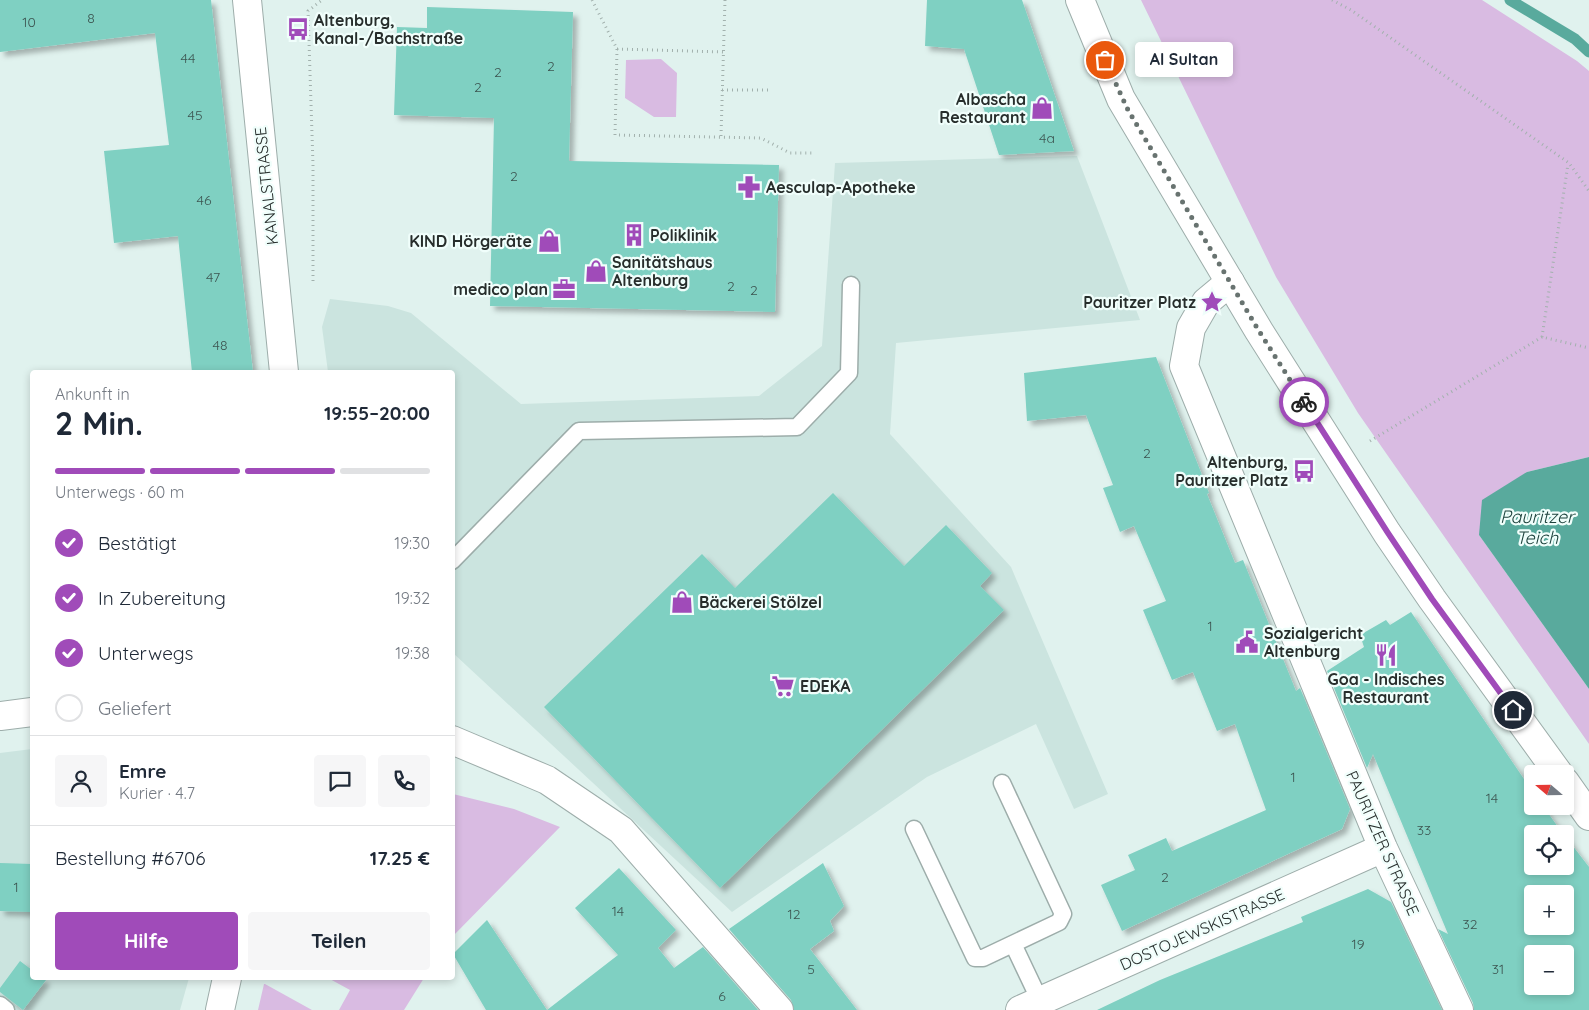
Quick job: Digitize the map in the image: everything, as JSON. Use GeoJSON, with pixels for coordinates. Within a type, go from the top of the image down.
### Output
{"type":"FeatureCollection","features":[{"type":"Feature","properties":{"kind":"street","name":"KANALSTRASSE"},"geometry":{"type":"LineString","coordinates":[[247,0],[284,370]]}},
{"type":"Feature","properties":{"kind":"street"},"geometry":{"type":"LineString","coordinates":[[1080,0],[1121,99],[1230,282],[1353,479],[1432,599],[1552,765]]}},
{"type":"Feature","properties":{"kind":"street","name":"PAURITZER STRASSE"},"geometry":{"type":"LineString","coordinates":[[1230,282],[1206,302],[1191,328],[1184,366],[1383,848],[1459,1010]]}},
{"type":"Feature","properties":{"kind":"street"},"geometry":{"type":"LineString","coordinates":[[0,716],[30,712]]}},
{"type":"Feature","properties":{"kind":"street"},"geometry":{"type":"LineString","coordinates":[[455,741],[547,780],[621,830],[779,1010]]}},
{"type":"Feature","properties":{"kind":"street"},"geometry":{"type":"LineString","coordinates":[[1574,795],[1589,816]]}},
{"type":"Feature","properties":{"kind":"street","name":"DOSTOJEWSKISTRASSE"},"geometry":{"type":"LineString","coordinates":[[1030,1006],[1383,848]]}},
{"type":"Feature","properties":{"kind":"street"},"geometry":{"type":"LineString","coordinates":[[220,1010],[224,1000],[227,980]]}},
{"type":"Feature","properties":{"kind":"lane"},"geometry":{"type":"LineString","coordinates":[[455,558],[578,431],[798,427],[849,373],[851,286]]}},
{"type":"Feature","properties":{"kind":"lane"},"geometry":{"type":"LineString","coordinates":[[914,829],[975,958],[983,958],[1059,922],[1064,914],[1002,783]]}},
{"type":"Feature","properties":{"kind":"lane"},"geometry":{"type":"LineString","coordinates":[[1013,944],[1030,1006]]}},
{"type":"Feature","properties":{"kind":"lane"},"geometry":{"type":"LineString","coordinates":[[0,1005],[6,1010]]}},
{"type":"Feature","properties":{"kind":"path"},"geometry":{"type":"LineString","coordinates":[[313,281],[314,165],[308,11],[322,0]]}},
{"type":"Feature","properties":{"kind":"path"},"geometry":{"type":"LineString","coordinates":[[592,0],[616,49],[615,135],[760,138],[790,153],[812,153]]}},
{"type":"Feature","properties":{"kind":"path"},"geometry":{"type":"LineString","coordinates":[[721,136],[725,0]]}},
{"type":"Feature","properties":{"kind":"path"},"geometry":{"type":"LineString","coordinates":[[1332,0],[1350,10],[1568,163],[1589,191]]}},
{"type":"Feature","properties":{"kind":"path"},"geometry":{"type":"LineString","coordinates":[[616,49],[724,52]]}},
{"type":"Feature","properties":{"kind":"path"},"geometry":{"type":"LineString","coordinates":[[722,90],[771,90]]}},
{"type":"Feature","properties":{"kind":"path"},"geometry":{"type":"LineString","coordinates":[[1542,337],[1568,163]]}},
{"type":"Feature","properties":{"kind":"path"},"geometry":{"type":"LineString","coordinates":[[1368,441],[1542,337],[1589,348]]}},
{"type":"Feature","properties":{"kind":"shaded area"},"geometry":{"type":"Polygon","coordinates":[[[1141,0],[1482,0],[1577,61],[1589,71],[1589,457],[1527,472],[1479,535],[1589,689],[1589,744],[1358,413],[1276,277],[1141,0]]]}},
{"type":"Feature","properties":{"kind":"shaded area"},"geometry":{"type":"Polygon","coordinates":[[[661,59],[677,73],[676,117],[654,117],[625,98],[626,60],[661,59]]]}},
{"type":"Feature","properties":{"kind":"shaded area"},"geometry":{"type":"Polygon","coordinates":[[[1077,156],[1140,320],[896,343],[890,434],[1011,567],[1108,794],[1074,809],[1036,724],[927,777],[732,912],[455,655],[455,370],[328,370],[322,327],[330,299],[388,306],[411,313],[521,404],[759,396],[822,346],[835,163],[1077,156]]]}},
{"type":"Feature","properties":{"kind":"shaded area"},"geometry":{"type":"Polygon","coordinates":[[[30,749],[30,980],[188,980],[180,1010],[0,1010],[0,753],[30,749]]]}},
{"type":"Feature","properties":{"kind":"shaded area"},"geometry":{"type":"Polygon","coordinates":[[[455,794],[514,809],[560,827],[455,934],[455,794]]]}},
{"type":"Feature","properties":{"kind":"shaded area"},"geometry":{"type":"Polygon","coordinates":[[[332,980],[423,980],[404,1010],[339,1010],[350,990],[332,980]]]}},
{"type":"Feature","properties":{"kind":"shaded area"},"geometry":{"type":"Polygon","coordinates":[[[265,984],[312,1010],[258,1010],[265,984]]]}},
{"type":"Feature","properties":{"kind":"water","name":"Pauritzer Teich"},"geometry":{"type":"Polygon","coordinates":[[[1589,457],[1589,689],[1479,535],[1482,500],[1527,472],[1589,457]]]}},
{"type":"Feature","properties":{"kind":"building"},"geometry":{"type":"Polygon","coordinates":[[[0,0],[211,0],[253,370],[192,370],[178,236],[114,243],[104,151],[169,145],[155,33],[0,52],[0,0]]]}},
{"type":"Feature","properties":{"kind":"building"},"geometry":{"type":"Polygon","coordinates":[[[927,0],[1022,0],[1074,151],[999,155],[964,49],[925,46],[927,0]]]}},
{"type":"Feature","properties":{"kind":"building","name":"Poliklinik"},"geometry":{"type":"Polygon","coordinates":[[[427,7],[573,12],[569,161],[779,165],[775,312],[490,306],[494,118],[394,115],[397,27],[427,28],[427,7]]]}},
{"type":"Feature","properties":{"kind":"building"},"geometry":{"type":"Polygon","coordinates":[[[1156,357],[1235,563],[1243,560],[1296,691],[1300,688],[1350,809],[1342,829],[1122,931],[1101,885],[1135,870],[1128,855],[1166,838],[1172,851],[1266,810],[1235,724],[1217,731],[1193,672],[1172,680],[1143,610],[1166,601],[1134,526],[1120,532],[1103,488],[1113,485],[1086,415],[1027,421],[1024,373],[1156,357]]]}},
{"type":"Feature","properties":{"kind":"building"},"geometry":{"type":"Polygon","coordinates":[[[833,493],[904,566],[946,525],[992,573],[980,586],[1004,610],[720,888],[544,707],[702,554],[735,588],[833,493]]]}},
{"type":"Feature","properties":{"kind":"building"},"geometry":{"type":"Polygon","coordinates":[[[1411,612],[1524,779],[1524,815],[1549,815],[1557,825],[1524,825],[1524,875],[1574,875],[1574,848],[1589,867],[1589,1010],[1474,1010],[1473,1003],[1438,929],[1448,934],[1373,754],[1367,768],[1327,671],[1364,647],[1360,635],[1386,620],[1390,625],[1411,612]]]}},
{"type":"Feature","properties":{"kind":"building"},"geometry":{"type":"Polygon","coordinates":[[[0,863],[30,864],[30,912],[0,911],[0,863]]]}},
{"type":"Feature","properties":{"kind":"building"},"geometry":{"type":"Polygon","coordinates":[[[823,863],[844,906],[830,921],[834,931],[810,949],[857,1010],[794,1010],[791,1000],[729,929],[823,863]]]}},
{"type":"Feature","properties":{"kind":"building"},"geometry":{"type":"Polygon","coordinates":[[[619,868],[676,930],[658,948],[674,968],[703,947],[758,1010],[547,1010],[618,955],[575,908],[619,868]]]}},
{"type":"Feature","properties":{"kind":"building"},"geometry":{"type":"Polygon","coordinates":[[[1368,889],[1391,902],[1442,1010],[1097,1010],[1160,980],[1303,922],[1301,917],[1368,889]]]}},
{"type":"Feature","properties":{"kind":"building"},"geometry":{"type":"Polygon","coordinates":[[[487,920],[547,1010],[486,1010],[455,957],[455,952],[487,920]]]}},
{"type":"Feature","properties":{"kind":"building"},"geometry":{"type":"Polygon","coordinates":[[[20,961],[30,968],[30,980],[46,980],[23,1010],[0,992],[0,988],[20,961]]]}},
{"type":"Feature","properties":{"kind":"waterway"},"geometry":{"type":"LineString","coordinates":[[1510,0],[1575,39],[1589,52]]}},
{"type":"Feature","properties":{"kind":"way so far"},"geometry":{"type":"LineString","coordinates":[[1105,60],[1121,99],[1259,331],[1304,402]]}},
{"type":"Feature","properties":{"kind":"place","name":"Altenburg, Kanal-/Bachstraße"},"geometry":{"type":"Point","coordinates":[298,29]}},
{"type":"Feature","properties":{"kind":"place","name":"Al Sultan"},"geometry":{"type":"Point","coordinates":[1105,60]}},
{"type":"Feature","properties":{"kind":"place","name":"Albascha Restaurant"},"geometry":{"type":"Point","coordinates":[1042,108]}},
{"type":"Feature","properties":{"kind":"place","name":"Aesculap-Apotheke"},"geometry":{"type":"Point","coordinates":[749,187]}},
{"type":"Feature","properties":{"kind":"place","name":"Poliklinik"},"geometry":{"type":"Point","coordinates":[634,235]}},
{"type":"Feature","properties":{"kind":"place","name":"KIND Hörgeräte"},"geometry":{"type":"Point","coordinates":[549,241]}},
{"type":"Feature","properties":{"kind":"place","name":"Sanitätshaus Altenburg"},"geometry":{"type":"Point","coordinates":[596,271]}},
{"type":"Feature","properties":{"kind":"place","name":"medico plan"},"geometry":{"type":"Point","coordinates":[564,289]}},
{"type":"Feature","properties":{"kind":"place","name":"Pauritzer Platz"},"geometry":{"type":"Point","coordinates":[1212,302]}},
{"type":"Feature","properties":{"kind":"place","name":"Altenburg, Pauritzer Platz"},"geometry":{"type":"Point","coordinates":[1304,471]}},
{"type":"Feature","properties":{"kind":"place","name":"Bäckerei Stölzel"},"geometry":{"type":"Point","coordinates":[682,602]}},
{"type":"Feature","properties":{"kind":"place","name":"Sozialgericht Altenburg"},"geometry":{"type":"Point","coordinates":[1247,642]}},
{"type":"Feature","properties":{"kind":"place","name":"Goa - Indisches Restaurant"},"geometry":{"type":"Point","coordinates":[1386,655]}},
{"type":"Feature","properties":{"kind":"place","name":"EDEKA"},"geometry":{"type":"Point","coordinates":[783,686]}},
{"type":"Feature","properties":{"kind":"route"},"geometry":{"type":"LineString","coordinates":[[1304,402],[1432,599],[1513,710]]}}]}
